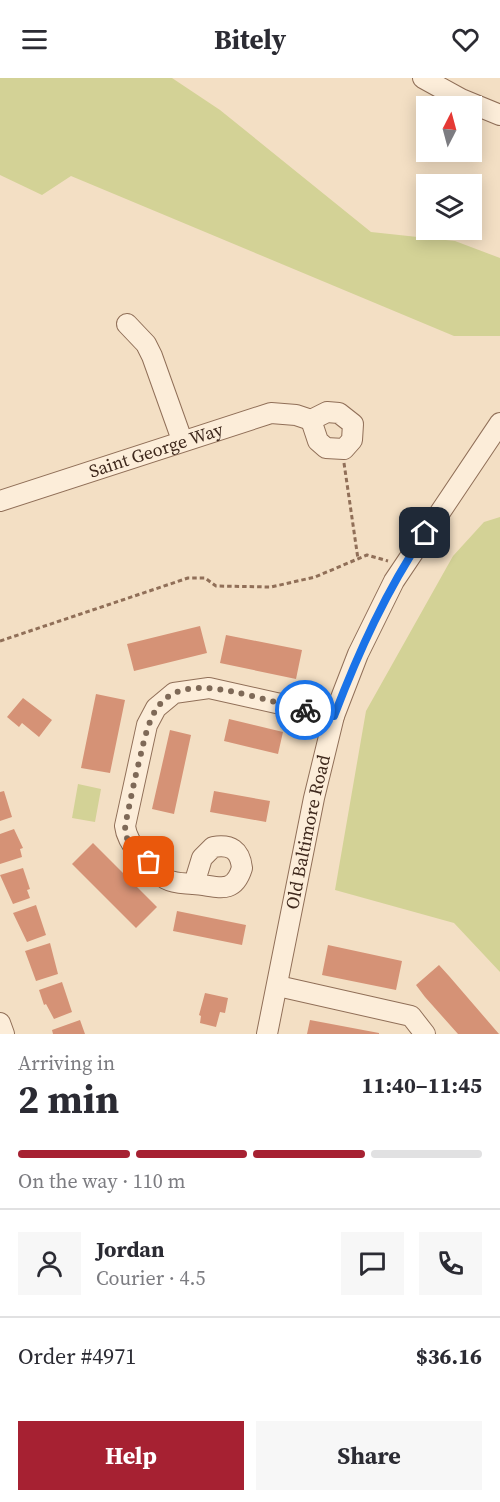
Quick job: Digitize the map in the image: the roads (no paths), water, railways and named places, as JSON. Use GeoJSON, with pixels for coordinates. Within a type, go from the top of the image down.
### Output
{"type":"FeatureCollection","features":[{"type":"Feature","properties":{"kind":"street"},"geometry":{"type":"LineString","coordinates":[[423,78],[461,99],[500,115]]}},
{"type":"Feature","properties":{"kind":"street"},"geometry":{"type":"LineString","coordinates":[[127,324],[146,344],[152,356],[182,440]]}},
{"type":"Feature","properties":{"kind":"street","name":"Saint George Way"},"geometry":{"type":"LineString","coordinates":[[0,501],[182,440],[271,413],[296,415],[311,420],[327,412],[339,412],[349,418],[354,428],[348,447],[341,450],[320,445],[311,420]]}},
{"type":"Feature","properties":{"kind":"street","name":"Old Baltimore Road"},"geometry":{"type":"LineString","coordinates":[[267,1034],[314,798],[334,716],[358,654],[402,567],[500,423]]}},
{"type":"Feature","properties":{"kind":"street"},"geometry":{"type":"LineString","coordinates":[[194,884],[183,885],[166,879],[126,837],[125,826],[147,725],[156,708],[174,693],[209,688],[334,716]]}},
{"type":"Feature","properties":{"kind":"street"},"geometry":{"type":"LineString","coordinates":[[278,986],[411,1016],[425,1034]]}},
{"type":"Feature","properties":{"kind":"street"},"geometry":{"type":"LineString","coordinates":[[0,1023],[4,1034]]}}]}
